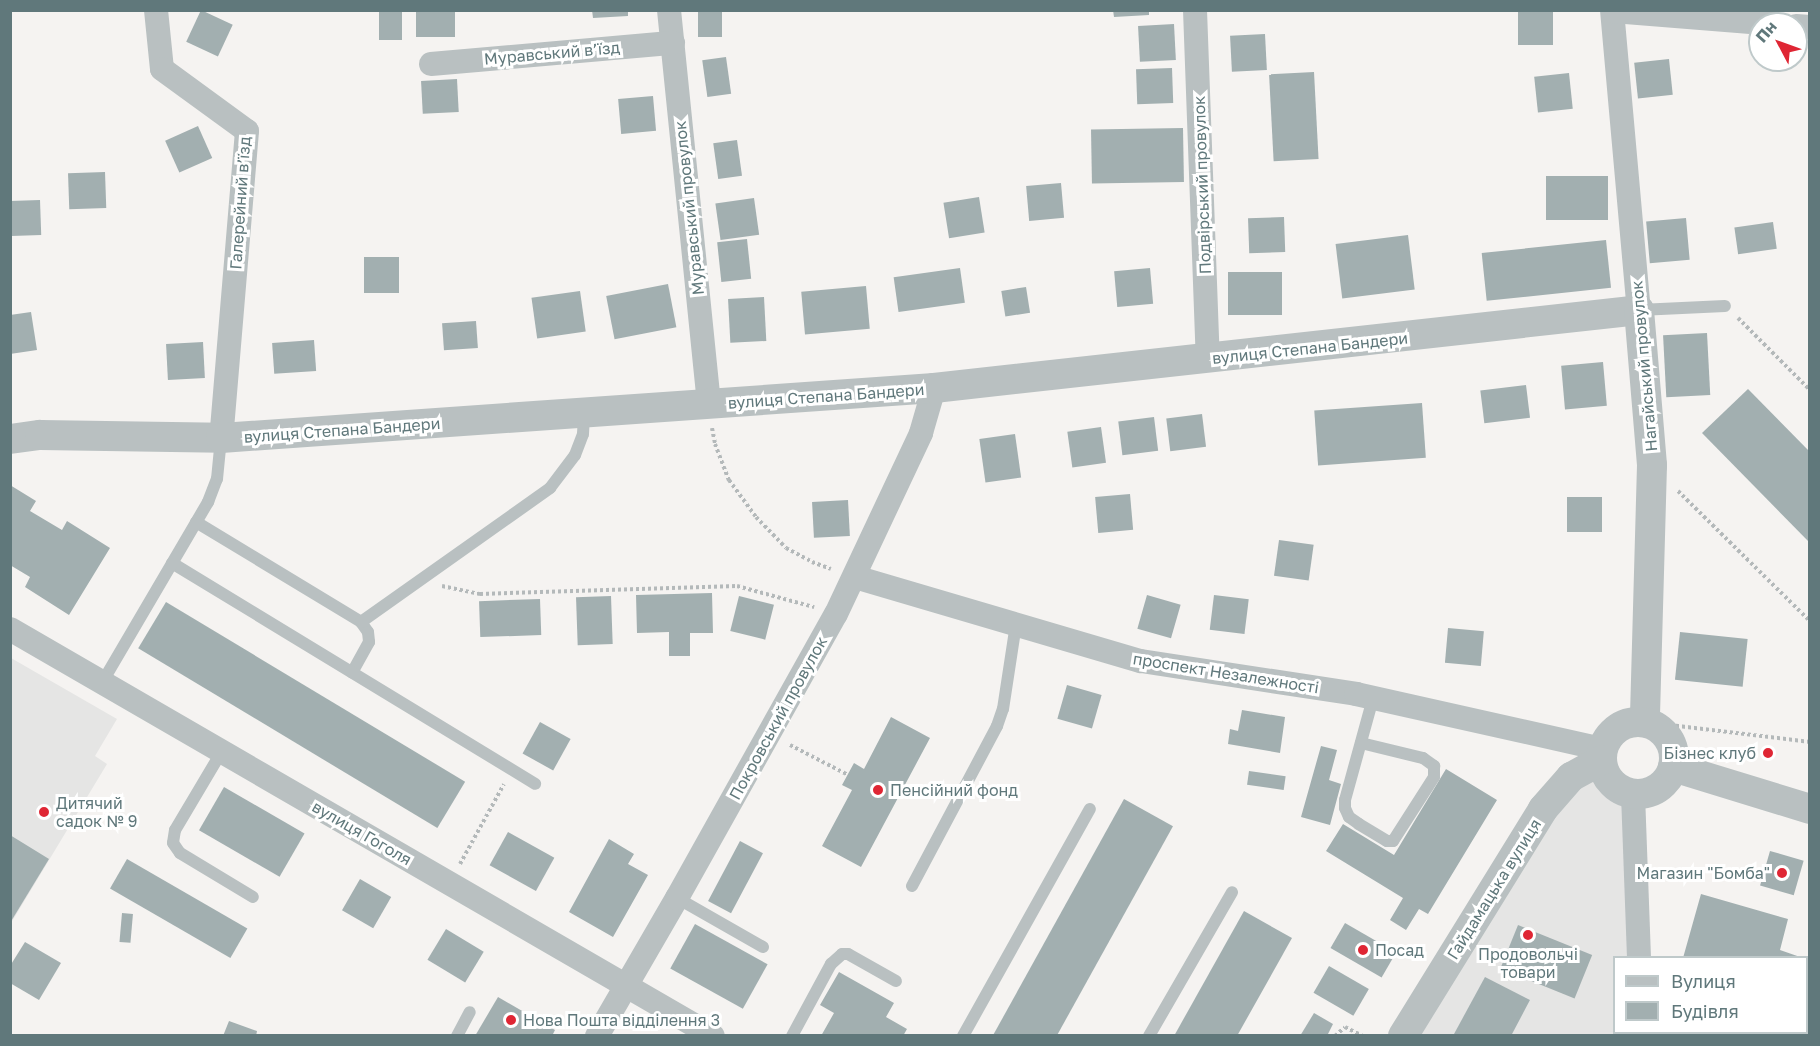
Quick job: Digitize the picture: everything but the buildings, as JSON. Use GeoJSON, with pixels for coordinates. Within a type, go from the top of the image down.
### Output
{"type":"FeatureCollection","features":[{"type":"Feature","properties":{"kind":"street","name":"Галерейний в’їзд"},"geometry":{"type":"LineString","coordinates":[[156,10],[162,69],[247,131],[221,438]]}},
{"type":"Feature","properties":{"kind":"street","name":"Муравський провулок"},"geometry":{"type":"LineString","coordinates":[[669,10],[709,405]]}},
{"type":"Feature","properties":{"kind":"street","name":"Подвірський провулок"},"geometry":{"type":"LineString","coordinates":[[1195,10],[1208,359]]}},
{"type":"Feature","properties":{"kind":"street"},"geometry":{"type":"LineString","coordinates":[[1612,11],[1748,22]]}},
{"type":"Feature","properties":{"kind":"street","name":"Нагайський провулок"},"geometry":{"type":"LineString","coordinates":[[1612,11],[1652,465],[1645,722]]}},
{"type":"Feature","properties":{"kind":"street","name":"Муравський в’їзд"},"geometry":{"type":"LineString","coordinates":[[431,63],[673,43]]}},
{"type":"Feature","properties":{"kind":"street","name":"вулиця Степана Бандери"},"geometry":{"type":"LineString","coordinates":[[10,439],[40,435],[221,438],[934,388],[1640,310]]}},
{"type":"Feature","properties":{"kind":"street","name":"Покровський провулок"},"geometry":{"type":"LineString","coordinates":[[597,1035],[677,898],[836,614],[921,434],[934,388]]}},
{"type":"Feature","properties":{"kind":"street","name":"проспект Незалежності"},"geometry":{"type":"LineString","coordinates":[[855,577],[1141,661],[1373,698],[1603,754]]}},
{"type":"Feature","properties":{"kind":"street","name":"вулиця Гоголя"},"geometry":{"type":"LineString","coordinates":[[10,629],[713,1035]]}},
{"type":"Feature","properties":{"kind":"street"},"geometry":{"type":"LineString","coordinates":[[1634,722],[1645,722],[1666,734],[1675,755],[1673,767],[1663,785],[1643,794],[1633,794],[1624,791],[1609,779],[1603,754],[1614,731],[1634,722]]}},
{"type":"Feature","properties":{"kind":"street","name":"Гайдамацька вулиця"},"geometry":{"type":"LineString","coordinates":[[1403,1035],[1543,809],[1571,777],[1603,754]]}},
{"type":"Feature","properties":{"kind":"street"},"geometry":{"type":"LineString","coordinates":[[1673,767],[1809,809]]}},
{"type":"Feature","properties":{"kind":"street"},"geometry":{"type":"LineString","coordinates":[[1633,794],[1639,956]]}},
{"type":"Feature","properties":{"kind":"lane"},"geometry":{"type":"LineString","coordinates":[[1640,310],[1725,306]]}},
{"type":"Feature","properties":{"kind":"lane"},"geometry":{"type":"LineString","coordinates":[[361,622],[550,488],[575,455],[583,434],[584,414]]}},
{"type":"Feature","properties":{"kind":"lane"},"geometry":{"type":"LineString","coordinates":[[103,681],[196,522],[217,479],[221,438]]}},
{"type":"Feature","properties":{"kind":"lane"},"geometry":{"type":"LineString","coordinates":[[196,522],[361,622],[368,632],[369,642],[366,652],[352,673]]}},
{"type":"Feature","properties":{"kind":"lane"},"geometry":{"type":"LineString","coordinates":[[172,563],[535,784]]}},
{"type":"Feature","properties":{"kind":"lane"},"geometry":{"type":"LineString","coordinates":[[912,886],[997,726],[1003,709],[1017,624]]}},
{"type":"Feature","properties":{"kind":"lane"},"geometry":{"type":"LineString","coordinates":[[1360,743],[1423,758],[1434,766],[1434,777],[1393,841],[1359,825],[1349,817],[1345,808],[1345,800],[1360,743],[1373,698]]}},
{"type":"Feature","properties":{"kind":"lane"},"geometry":{"type":"LineString","coordinates":[[222,751],[175,830],[173,843],[180,853],[253,897]]}},
{"type":"Feature","properties":{"kind":"lane"},"geometry":{"type":"LineString","coordinates":[[963,1035],[1090,810]]}},
{"type":"Feature","properties":{"kind":"lane"},"geometry":{"type":"LineString","coordinates":[[1149,1035],[1232,892]]}},
{"type":"Feature","properties":{"kind":"lane"},"geometry":{"type":"LineString","coordinates":[[677,898],[763,947]]}},
{"type":"Feature","properties":{"kind":"lane"},"geometry":{"type":"LineString","coordinates":[[792,1035],[831,964],[842,954],[848,954],[896,981]]}},
{"type":"Feature","properties":{"kind":"lane"},"geometry":{"type":"LineString","coordinates":[[457,1035],[470,1012]]}},
{"type":"Feature","properties":{"kind":"path"},"geometry":{"type":"LineString","coordinates":[[1725,306],[1809,390]]}},
{"type":"Feature","properties":{"kind":"path"},"geometry":{"type":"LineString","coordinates":[[709,405],[715,444],[729,480],[756,517],[786,548],[812,562],[855,577]]}},
{"type":"Feature","properties":{"kind":"path"},"geometry":{"type":"LineString","coordinates":[[1652,465],[1809,621]]}},
{"type":"Feature","properties":{"kind":"path"},"geometry":{"type":"LineString","coordinates":[[421,579],[456,591],[480,594],[737,586],[836,614]]}},
{"type":"Feature","properties":{"kind":"path"},"geometry":{"type":"LineString","coordinates":[[1645,722],[1809,742]]}},
{"type":"Feature","properties":{"kind":"path"},"geometry":{"type":"LineString","coordinates":[[788,743],[848,775]]}},
{"type":"Feature","properties":{"kind":"path"},"geometry":{"type":"LineString","coordinates":[[449,884],[511,770]]}},
{"type":"Feature","properties":{"kind":"path"},"geometry":{"type":"LineString","coordinates":[[1335,1035],[1345,1028],[1363,1035]]}},
{"type":"Feature","properties":{"kind":"shaded area","name":"Дитячий садок № 9"},"geometry":{"type":"Polygon","coordinates":[[[11,658],[117,719],[95,756],[107,764],[11,923],[11,658]]]}},
{"type":"Feature","properties":{"kind":"shaded area"},"geometry":{"type":"Polygon","coordinates":[[[1604,770],[1615,786],[1623,791],[1640,956],[1613,956],[1613,1034],[1643,1035],[1403,1036],[1543,809],[1604,770]]]}},
{"type":"Feature","properties":{"kind":"place","name":"Бізнес клуб"},"geometry":{"type":"Point","coordinates":[1768,753]}},
{"type":"Feature","properties":{"kind":"place","name":"Пенсійний фонд"},"geometry":{"type":"Point","coordinates":[878,790]}},
{"type":"Feature","properties":{"kind":"place","name":"Дитячий садок № 9"},"geometry":{"type":"Point","coordinates":[44,812]}},
{"type":"Feature","properties":{"kind":"place","name":"Магазин \"Бомба\""},"geometry":{"type":"Point","coordinates":[1782,873]}},
{"type":"Feature","properties":{"kind":"place","name":"Продовольчі товари"},"geometry":{"type":"Point","coordinates":[1528,935]}},
{"type":"Feature","properties":{"kind":"place","name":"Посад"},"geometry":{"type":"Point","coordinates":[1363,950]}},
{"type":"Feature","properties":{"kind":"place","name":"Нова Пошта відділення 3"},"geometry":{"type":"Point","coordinates":[511,1020]}}]}
